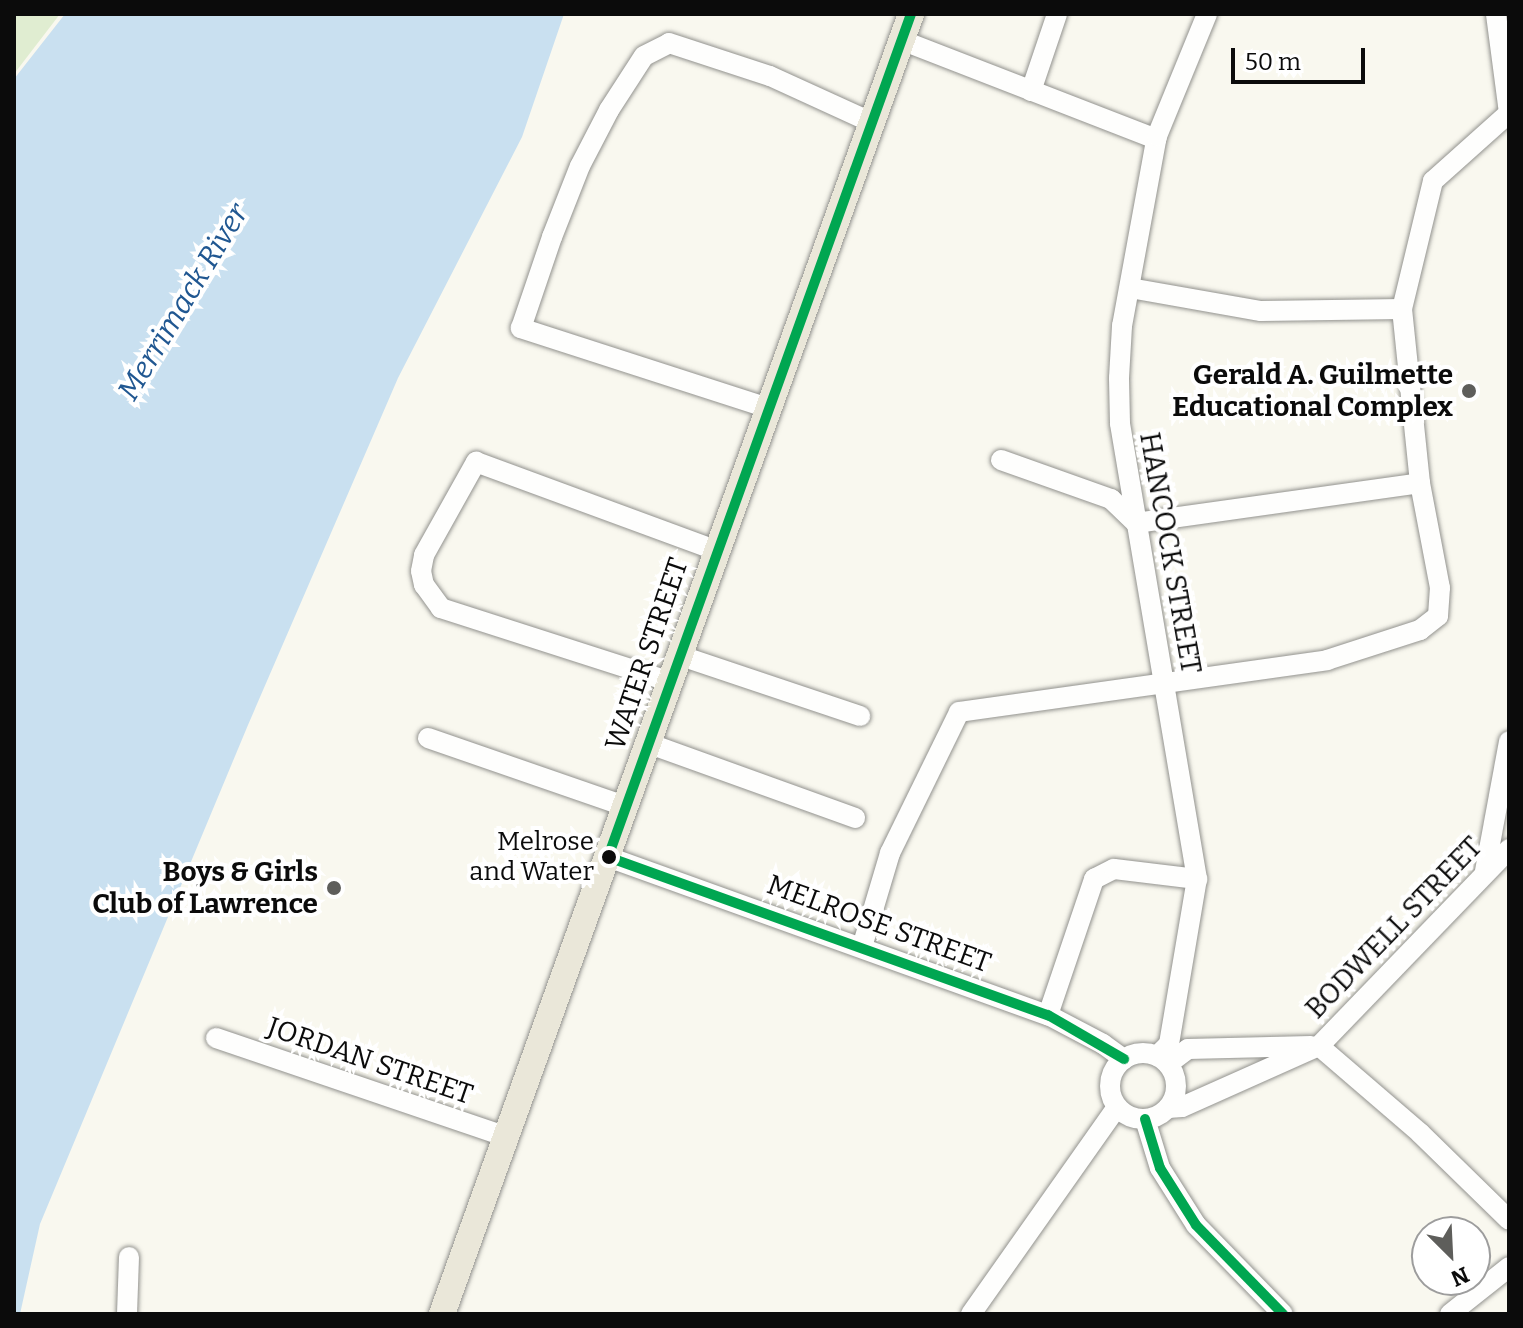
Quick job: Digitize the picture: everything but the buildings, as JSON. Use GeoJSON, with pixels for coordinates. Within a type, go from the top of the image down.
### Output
{"type":"FeatureCollection","features":[{"type":"Feature","properties":{"kind":"main road","name":"WATER STREET"},"geometry":{"type":"LineString","coordinates":[[442,1314],[911,14]]}},
{"type":"Feature","properties":{"kind":"street"},"geometry":{"type":"LineString","coordinates":[[1031,91],[1057,14]]}},
{"type":"Feature","properties":{"kind":"street","name":"HANCOCK STREET"},"geometry":{"type":"LineString","coordinates":[[1163,1060],[1169,1044],[1197,879],[1120,423],[1122,326],[1156,139],[1207,14]]}},
{"type":"Feature","properties":{"kind":"street"},"geometry":{"type":"LineString","coordinates":[[862,947],[890,853],[959,712],[1327,660],[1420,630],[1438,616],[1440,588],[1420,483],[1402,309],[1433,181],[1509,113],[1496,14]]}},
{"type":"Feature","properties":{"kind":"street"},"geometry":{"type":"LineString","coordinates":[[901,40],[1156,139]]}},
{"type":"Feature","properties":{"kind":"street"},"geometry":{"type":"LineString","coordinates":[[768,408],[521,328],[580,166],[609,110],[644,56],[669,43],[688,48],[770,76],[871,122]]}},
{"type":"Feature","properties":{"kind":"street"},"geometry":{"type":"LineString","coordinates":[[1130,288],[1261,311],[1402,309]]}},
{"type":"Feature","properties":{"kind":"street"},"geometry":{"type":"LineString","coordinates":[[1001,460],[1111,499],[1136,523],[1420,483]]}},
{"type":"Feature","properties":{"kind":"street"},"geometry":{"type":"LineString","coordinates":[[671,682],[441,608],[424,585],[421,571],[424,555],[476,462],[718,551]]}},
{"type":"Feature","properties":{"kind":"street"},"geometry":{"type":"LineString","coordinates":[[681,656],[860,716]]}},
{"type":"Feature","properties":{"kind":"street"},"geometry":{"type":"LineString","coordinates":[[428,738],[627,807]]}},
{"type":"Feature","properties":{"kind":"street"},"geometry":{"type":"LineString","coordinates":[[1485,871],[1509,741]]}},
{"type":"Feature","properties":{"kind":"street"},"geometry":{"type":"LineString","coordinates":[[650,744],[855,818]]}},
{"type":"Feature","properties":{"kind":"street","name":"BODWELL STREET"},"geometry":{"type":"LineString","coordinates":[[1168,1108],[1182,1107],[1319,1046],[1509,849]]}},
{"type":"Feature","properties":{"kind":"street","name":"MELROSE STREET"},"geometry":{"type":"LineString","coordinates":[[608,857],[1048,1015],[1103,1044],[1124,1059]]}},
{"type":"Feature","properties":{"kind":"street"},"geometry":{"type":"LineString","coordinates":[[1048,1015],[1094,879],[1114,869],[1197,879]]}},
{"type":"Feature","properties":{"kind":"street","name":"JORDAN STREET"},"geometry":{"type":"LineString","coordinates":[[216,1038],[506,1137]]}},
{"type":"Feature","properties":{"kind":"street"},"geometry":{"type":"LineString","coordinates":[[1319,1046],[1420,1133],[1509,1220]]}},
{"type":"Feature","properties":{"kind":"street","name":"BODWELL STREET"},"geometry":{"type":"LineString","coordinates":[[1163,1060],[1188,1049],[1319,1046]]}},
{"type":"Feature","properties":{"kind":"street"},"geometry":{"type":"LineString","coordinates":[[1143,1053],[1163,1060],[1176,1084],[1168,1108],[1145,1119],[1126,1114],[1117,1107],[1110,1086],[1112,1076],[1124,1059],[1143,1053]]}},
{"type":"Feature","properties":{"kind":"street"},"geometry":{"type":"LineString","coordinates":[[971,1314],[1117,1107]]}},
{"type":"Feature","properties":{"kind":"street"},"geometry":{"type":"LineString","coordinates":[[1145,1119],[1160,1168],[1196,1225],[1283,1314]]}},
{"type":"Feature","properties":{"kind":"street"},"geometry":{"type":"LineString","coordinates":[[129,1257],[130,1313]]}},
{"type":"Feature","properties":{"kind":"street"},"geometry":{"type":"LineString","coordinates":[[1450,1314],[1509,1267]]}},
{"type":"Feature","properties":{"kind":"green space"},"geometry":{"type":"Polygon","coordinates":[[[14,14],[60,14],[14,74],[14,14]]]}},
{"type":"Feature","properties":{"kind":"water","name":"Merrimack River"},"geometry":{"type":"Polygon","coordinates":[[[65,14],[564,14],[522,137],[398,378],[248,725],[40,1224],[20,1314],[14,1314],[14,79],[65,14]]]}},
{"type":"Feature","properties":{"kind":"transit line"},"geometry":{"type":"LineString","coordinates":[[911,14],[608,857],[1048,1015],[1124,1059]]}},
{"type":"Feature","properties":{"kind":"transit line"},"geometry":{"type":"LineString","coordinates":[[1145,1119],[1160,1168],[1196,1225],[1283,1314]]}},
{"type":"Feature","properties":{"kind":"place","name":"Gerald A. Guilmette Educational Complex"},"geometry":{"type":"Point","coordinates":[1469,391]}},
{"type":"Feature","properties":{"kind":"place","name":"Melrose and Water"},"geometry":{"type":"Point","coordinates":[609,857]}},
{"type":"Feature","properties":{"kind":"place","name":"Boys & Girls Club of Lawrence"},"geometry":{"type":"Point","coordinates":[334,888]}}]}
